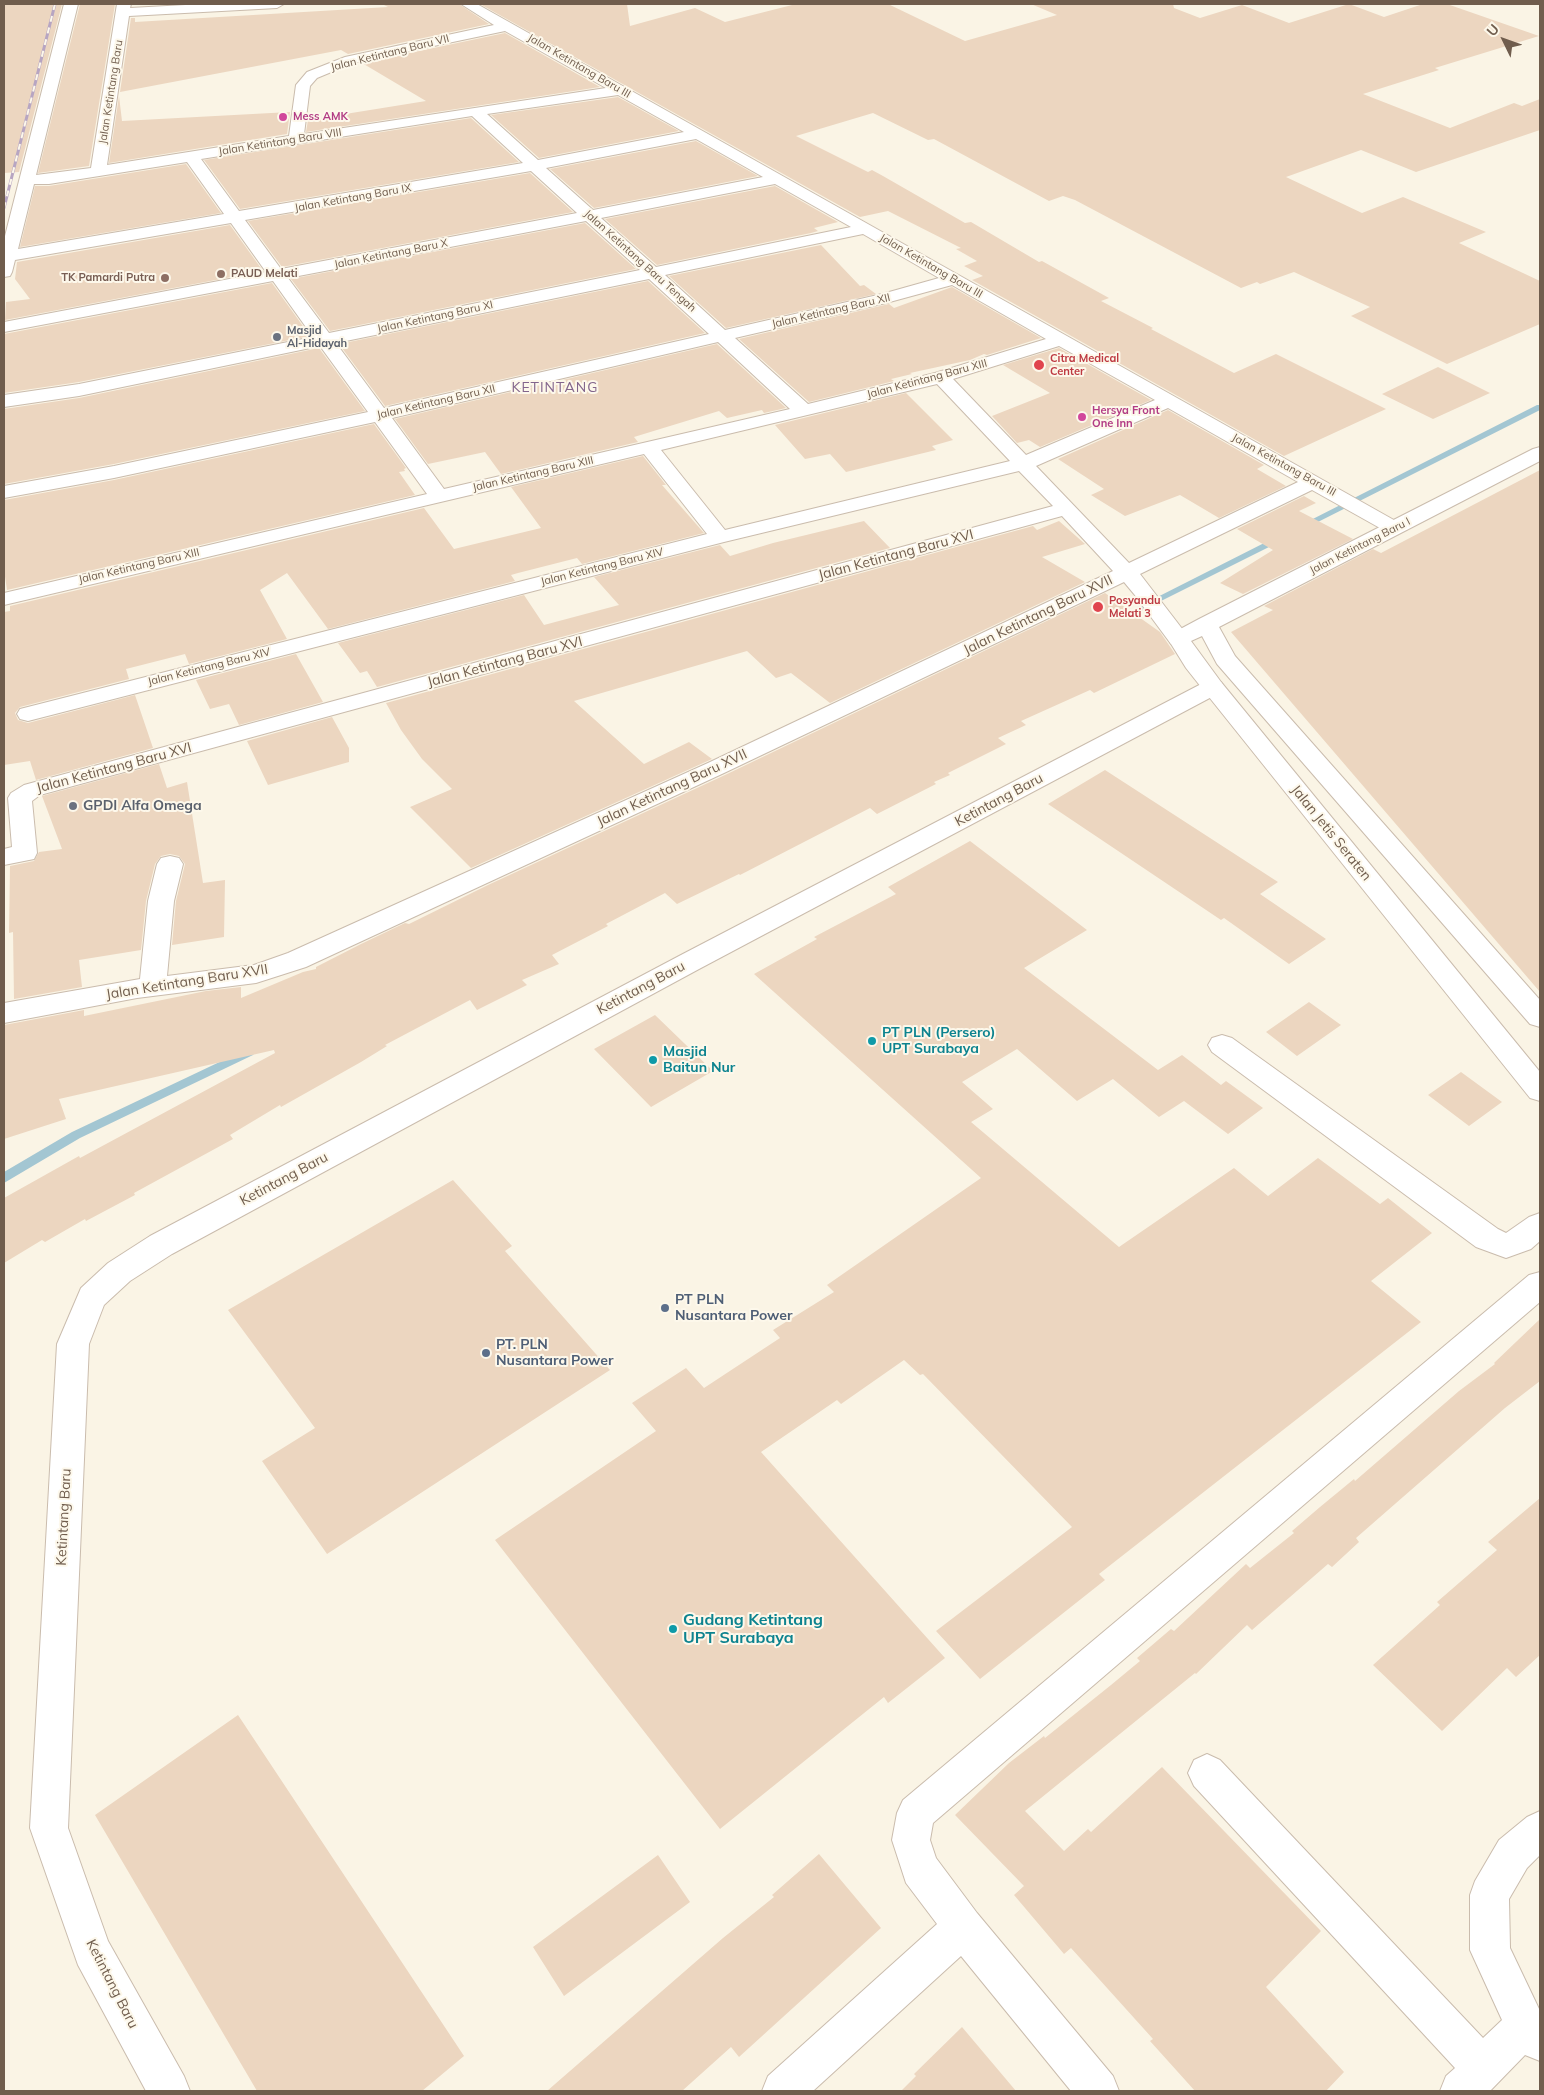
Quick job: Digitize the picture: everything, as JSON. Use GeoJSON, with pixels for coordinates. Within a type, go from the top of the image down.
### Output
{"type":"FeatureCollection","features":[{"type":"Feature","properties":{"kind":"street"},"geometry":{"type":"LineString","coordinates":[[4,273],[71,4]]}},
{"type":"Feature","properties":{"kind":"street","name":"Jalan Ketintang Baru"},"geometry":{"type":"LineString","coordinates":[[98,171],[124,8],[277,4]]}},
{"type":"Feature","properties":{"kind":"street","name":"Jalan Ketintang Baru III"},"geometry":{"type":"LineString","coordinates":[[468,4],[1060,340],[1362,508],[1394,528]]}},
{"type":"Feature","properties":{"kind":"street","name":"Jalan Ketintang Baru VII"},"geometry":{"type":"LineString","coordinates":[[296,140],[303,85],[312,75],[350,60],[508,26]]}},
{"type":"Feature","properties":{"kind":"street","name":"Jalan Ketintang Baru VIII"},"geometry":{"type":"LineString","coordinates":[[28,180],[191,157],[475,111],[621,90]]}},
{"type":"Feature","properties":{"kind":"street","name":"Jalan Ketintang Baru Tengah"},"geometry":{"type":"LineString","coordinates":[[475,111],[804,411]]}},
{"type":"Feature","properties":{"kind":"street","name":"Jalan Ketintang Baru IX"},"geometry":{"type":"LineString","coordinates":[[8,256],[536,166],[698,134]]}},
{"type":"Feature","properties":{"kind":"street"},"geometry":{"type":"LineString","coordinates":[[191,157],[439,496]]}},
{"type":"Feature","properties":{"kind":"street","name":"Jalan Ketintang Baru X"},"geometry":{"type":"LineString","coordinates":[[4,327],[778,179]]}},
{"type":"Feature","properties":{"kind":"street","name":"Jalan Ketintang Baru XI"},"geometry":{"type":"LineString","coordinates":[[4,401],[79,390],[866,229]]}},
{"type":"Feature","properties":{"kind":"street","name":"Jalan Ketintang Baru XII"},"geometry":{"type":"LineString","coordinates":[[4,492],[114,472],[380,415],[886,298],[954,279]]}},
{"type":"Feature","properties":{"kind":"street","name":"Jalan Ketintang Baru XIII"},"geometry":{"type":"LineString","coordinates":[[4,599],[804,411],[941,377],[1060,340]]}},
{"type":"Feature","properties":{"kind":"street","name":"Jalan Jetis Seraten"},"geometry":{"type":"LineString","coordinates":[[941,377],[1134,581],[1174,632],[1194,663],[1213,687],[1540,1091]]}},
{"type":"Feature","properties":{"kind":"street","name":"Jalan Ketintang Baru XIV"},"geometry":{"type":"LineString","coordinates":[[28,714],[720,537],[1023,464],[1169,401]]}},
{"type":"Feature","properties":{"kind":"street"},"geometry":{"type":"LineString","coordinates":[[648,448],[720,537]]}},
{"type":"Feature","properties":{"kind":"street","name":"Jalan Ketintang Baru I"},"geometry":{"type":"LineString","coordinates":[[1174,632],[1207,624],[1540,453]]}},
{"type":"Feature","properties":{"kind":"street","name":"Jalan Ketintang Baru XVII"},"geometry":{"type":"LineString","coordinates":[[4,1013],[153,987],[256,974],[297,960],[724,764],[1134,581],[1313,482]]}},
{"type":"Feature","properties":{"kind":"street","name":"Jalan Ketintang Baru XVI"},"geometry":{"type":"LineString","coordinates":[[4,857],[25,853],[20,798],[32,790],[1066,509]]}},
{"type":"Feature","properties":{"kind":"street"},"geometry":{"type":"LineString","coordinates":[[1207,624],[1225,659],[1540,1017]]}},
{"type":"Feature","properties":{"kind":"street","name":"Ketintang Baru"},"geometry":{"type":"LineString","coordinates":[[169,2091],[92,1951],[49,1828],[73,1344],[92,1297],[119,1272],[160,1245],[690,962],[1213,687]]}},
{"type":"Feature","properties":{"kind":"street"},"geometry":{"type":"LineString","coordinates":[[153,987],[162,901],[170,864]]}},
{"type":"Feature","properties":{"kind":"street"},"geometry":{"type":"LineString","coordinates":[[1222,1045],[1488,1238],[1506,1246],[1520,1240],[1540,1225]]}},
{"type":"Feature","properties":{"kind":"street"},"geometry":{"type":"LineString","coordinates":[[1098,2091],[963,1927],[920,1869],[911,1840],[916,1813],[1540,1284]]}},
{"type":"Feature","properties":{"kind":"street"},"geometry":{"type":"LineString","coordinates":[[1207,1773],[1472,2080],[1533,2033],[1490,1950],[1489,1895],[1513,1854],[1540,1830]]}},
{"type":"Feature","properties":{"kind":"street"},"geometry":{"type":"LineString","coordinates":[[783,2091],[963,1927]]}},
{"type":"Feature","properties":{"kind":"building"},"geometry":{"type":"Polygon","coordinates":[[[4,4],[62,4],[19,172],[4,173],[4,4]]]}},
{"type":"Feature","properties":{"kind":"building"},"geometry":{"type":"Polygon","coordinates":[[[80,4],[115,4],[89,166],[38,173],[80,4]]]}},
{"type":"Feature","properties":{"kind":"building"},"geometry":{"type":"Polygon","coordinates":[[[382,4],[459,4],[489,24],[348,54],[341,50],[120,92],[131,18],[135,18],[135,22],[388,7],[382,4]]]}},
{"type":"Feature","properties":{"kind":"building"},"geometry":{"type":"Polygon","coordinates":[[[480,4],[627,4],[630,26],[695,8],[725,22],[796,4],[888,4],[965,41],[1057,15],[1031,4],[1173,4],[1174,8],[1200,18],[1242,5],[1289,23],[1349,4],[1384,17],[1423,4],[1447,4],[1539,36],[1435,68],[1439,70],[1363,94],[1450,128],[1514,103],[1522,106],[1540,99],[1540,130],[1416,172],[1361,150],[1286,177],[1362,213],[1403,197],[1486,232],[1459,243],[1540,281],[1540,324],[1447,364],[1351,316],[1370,307],[1294,272],[1260,284],[1257,282],[1241,288],[1075,200],[1063,196],[1049,201],[934,139],[928,140],[873,113],[796,136],[868,172],[872,170],[965,223],[971,222],[1039,262],[1042,261],[1109,298],[1101,301],[1234,373],[1276,354],[1386,409],[1284,456],[972,280],[983,276],[964,266],[977,261],[956,249],[961,248],[888,211],[860,217],[480,4]]]}},
{"type":"Feature","properties":{"kind":"building"},"geometry":{"type":"Polygon","coordinates":[[[505,33],[600,87],[306,132],[308,120],[426,101],[362,63],[505,33]]]}},
{"type":"Feature","properties":{"kind":"building"},"geometry":{"type":"Polygon","coordinates":[[[119,96],[122,121],[290,112],[287,134],[109,163],[119,96]]]}},
{"type":"Feature","properties":{"kind":"building"},"geometry":{"type":"Polygon","coordinates":[[[618,97],[679,131],[539,158],[491,115],[618,97]]]}},
{"type":"Feature","properties":{"kind":"building"},"geometry":{"type":"Polygon","coordinates":[[[471,118],[519,162],[240,209],[204,160],[471,118]]]}},
{"type":"Feature","properties":{"kind":"building"},"geometry":{"type":"Polygon","coordinates":[[[696,141],[758,176],[594,208],[550,169],[696,141]]]}},
{"type":"Feature","properties":{"kind":"building"},"geometry":{"type":"Polygon","coordinates":[[[186,164],[221,213],[20,247],[35,186],[49,186],[186,164]]]}},
{"type":"Feature","properties":{"kind":"building"},"geometry":{"type":"Polygon","coordinates":[[[530,173],[573,212],[282,267],[248,221],[530,173]]]}},
{"type":"Feature","properties":{"kind":"building"},"geometry":{"type":"Polygon","coordinates":[[[775,186],[838,222],[814,228],[818,231],[811,233],[657,265],[605,219],[775,186]]]}},
{"type":"Feature","properties":{"kind":"building"},"geometry":{"type":"Polygon","coordinates":[[[585,223],[636,269],[330,331],[291,279],[585,223]]]}},
{"type":"Feature","properties":{"kind":"building"},"geometry":{"type":"Polygon","coordinates":[[[230,225],[263,271],[5,320],[6,302],[30,299],[15,279],[17,262],[230,225]]]}},
{"type":"Feature","properties":{"kind":"building"},"geometry":{"type":"Polygon","coordinates":[[[821,245],[860,286],[864,285],[876,294],[726,328],[669,276],[821,245]]]}},
{"type":"Feature","properties":{"kind":"building"},"geometry":{"type":"Polygon","coordinates":[[[648,281],[705,333],[385,406],[339,344],[648,281]]]}},
{"type":"Feature","properties":{"kind":"building"},"geometry":{"type":"Polygon","coordinates":[[[272,283],[310,336],[79,382],[4,393],[4,334],[272,283]]]}},
{"type":"Feature","properties":{"kind":"building"},"geometry":{"type":"Polygon","coordinates":[[[952,287],[1041,338],[987,355],[984,354],[970,360],[891,379],[894,381],[809,402],[739,339],[889,304],[894,308],[952,287]]]}},
{"type":"Feature","properties":{"kind":"building"},"geometry":{"type":"Polygon","coordinates":[[[717,344],[786,408],[764,413],[762,410],[727,418],[719,411],[634,437],[638,442],[501,474],[485,452],[428,464],[395,419],[717,344]]]}},
{"type":"Feature","properties":{"kind":"building"},"geometry":{"type":"Polygon","coordinates":[[[319,348],[365,411],[114,464],[4,484],[4,409],[79,398],[319,348]]]}},
{"type":"Feature","properties":{"kind":"building"},"geometry":{"type":"Polygon","coordinates":[[[1059,348],[1151,400],[1040,447],[1029,440],[1017,443],[992,416],[1050,393],[1003,365],[1059,348]]]}},
{"type":"Feature","properties":{"kind":"building"},"geometry":{"type":"Polygon","coordinates":[[[1438,367],[1490,393],[1433,419],[1382,394],[1438,367]]]}},
{"type":"Feature","properties":{"kind":"building"},"geometry":{"type":"Polygon","coordinates":[[[906,393],[953,440],[932,446],[936,450],[846,472],[830,454],[805,459],[775,425],[906,393]]]}},
{"type":"Feature","properties":{"kind":"building"},"geometry":{"type":"Polygon","coordinates":[[[1168,410],[1264,465],[1257,469],[1286,486],[1219,518],[1180,495],[1125,516],[1091,495],[1104,489],[1058,459],[1168,410]]]}},
{"type":"Feature","properties":{"kind":"building"},"geometry":{"type":"Polygon","coordinates":[[[374,424],[406,468],[404,469],[405,471],[399,472],[415,495],[7,590],[4,570],[4,500],[114,480],[374,424]]]}},
{"type":"Feature","properties":{"kind":"building"},"geometry":{"type":"Polygon","coordinates":[[[643,456],[666,485],[662,485],[704,533],[582,564],[577,558],[518,573],[511,575],[515,581],[328,629],[287,573],[260,590],[287,639],[189,664],[185,654],[126,669],[129,679],[20,707],[15,713],[18,720],[28,723],[135,695],[153,748],[36,780],[30,761],[4,765],[4,612],[10,611],[10,606],[424,508],[454,549],[541,528],[511,487],[643,456]]]}},
{"type":"Feature","properties":{"kind":"building"},"geometry":{"type":"Polygon","coordinates":[[[1540,470],[1540,992],[1231,632],[1273,610],[1264,606],[1373,549],[1381,553],[1540,470]]]}},
{"type":"Feature","properties":{"kind":"building"},"geometry":{"type":"Polygon","coordinates":[[[1304,496],[1316,503],[1299,511],[1353,539],[1243,594],[1220,583],[1273,550],[1237,529],[1304,496]]]}},
{"type":"Feature","properties":{"kind":"building"},"geometry":{"type":"Polygon","coordinates":[[[864,521],[890,548],[377,687],[367,671],[360,673],[338,643],[524,595],[544,625],[619,605],[594,577],[720,545],[730,556],[773,543],[864,521]]]}},
{"type":"Feature","properties":{"kind":"building"},"geometry":{"type":"Polygon","coordinates":[[[1059,521],[1085,544],[1042,557],[1085,582],[830,703],[791,673],[776,678],[747,651],[574,701],[644,764],[689,742],[712,759],[471,868],[410,807],[452,789],[422,759],[401,730],[386,703],[1033,526],[1037,530],[1059,521]]]}},
{"type":"Feature","properties":{"kind":"building"},"geometry":{"type":"Polygon","coordinates":[[[1105,593],[1160,632],[1175,654],[1094,693],[1090,690],[1021,721],[1026,725],[998,738],[1006,744],[948,773],[950,775],[934,782],[936,784],[877,814],[870,808],[740,875],[677,904],[665,893],[606,924],[608,926],[552,955],[559,964],[522,980],[527,985],[477,1010],[470,1000],[385,1045],[387,1046],[361,1062],[281,1107],[280,1105],[230,1135],[233,1139],[134,1193],[135,1195],[86,1221],[85,1219],[45,1242],[42,1240],[4,1263],[4,1198],[79,1156],[80,1158],[275,1053],[274,1050],[59,1099],[66,1119],[4,1139],[4,1025],[84,1010],[84,1016],[206,991],[241,987],[241,998],[303,972],[316,969],[316,967],[405,923],[409,924],[1105,593]]]}},
{"type":"Feature","properties":{"kind":"building"},"geometry":{"type":"Polygon","coordinates":[[[296,654],[323,702],[239,725],[229,704],[210,709],[196,680],[296,654]]]}},
{"type":"Feature","properties":{"kind":"building"},"geometry":{"type":"Polygon","coordinates":[[[332,717],[349,748],[349,762],[268,785],[247,741],[332,717]]]}},
{"type":"Feature","properties":{"kind":"building"},"geometry":{"type":"Polygon","coordinates":[[[159,764],[167,788],[187,782],[203,883],[225,880],[224,937],[172,945],[176,901],[185,864],[179,856],[170,854],[161,856],[155,864],[146,901],[141,950],[79,960],[82,987],[14,999],[13,932],[9,933],[10,866],[34,861],[39,852],[62,849],[42,796],[159,764]]]}},
{"type":"Feature","properties":{"kind":"building"},"geometry":{"type":"Polygon","coordinates":[[[1105,770],[1278,882],[1260,894],[1326,939],[1289,964],[1224,918],[1221,920],[1048,804],[1105,770]]]}},
{"type":"Feature","properties":{"kind":"building"},"geometry":{"type":"Polygon","coordinates":[[[970,841],[1087,930],[1024,968],[1158,1070],[1182,1055],[1221,1085],[1226,1081],[1263,1108],[1228,1134],[1184,1101],[1159,1117],[1113,1079],[1077,1101],[1017,1049],[962,1082],[993,1109],[971,1122],[1119,1247],[1234,1168],[1268,1196],[1318,1158],[1380,1204],[1388,1198],[1432,1233],[1371,1281],[1421,1322],[1099,1574],[1105,1580],[980,1679],[936,1631],[1072,1527],[923,1374],[920,1375],[904,1360],[841,1404],[837,1400],[761,1452],[945,1658],[888,1703],[884,1697],[720,1829],[495,1540],[656,1431],[632,1403],[686,1368],[704,1388],[780,1338],[773,1330],[834,1292],[827,1285],[981,1178],[754,974],[817,939],[814,937],[896,894],[888,887],[970,841]]]}},
{"type":"Feature","properties":{"kind":"building"},"geometry":{"type":"Polygon","coordinates":[[[1309,1002],[1341,1025],[1297,1056],[1266,1032],[1309,1002]]]}},
{"type":"Feature","properties":{"kind":"building","name":"Masjid Baitun Nur"},"geometry":{"type":"Polygon","coordinates":[[[655,1015],[713,1071],[651,1107],[594,1049],[655,1015]]]}},
{"type":"Feature","properties":{"kind":"building"},"geometry":{"type":"Polygon","coordinates":[[[1461,1072],[1502,1102],[1469,1126],[1428,1095],[1461,1072]]]}},
{"type":"Feature","properties":{"kind":"building","name":"PT. PLN Nusantara Power"},"geometry":{"type":"Polygon","coordinates":[[[453,1180],[512,1246],[505,1251],[610,1370],[327,1554],[262,1461],[315,1428],[228,1310],[453,1180]]]}},
{"type":"Feature","properties":{"kind":"building"},"geometry":{"type":"Polygon","coordinates":[[[1540,1319],[1540,1381],[1505,1408],[1356,1538],[1359,1542],[1332,1567],[1328,1564],[1252,1630],[1247,1625],[1196,1674],[1025,1811],[1064,1851],[1088,1829],[1091,1832],[1162,1767],[1321,1931],[1266,1987],[1344,2072],[1326,2091],[1195,2091],[1150,2041],[1153,2039],[1071,1948],[1064,1954],[1014,1895],[1024,1886],[955,1815],[1009,1763],[1044,1736],[1045,1738],[1140,1661],[1137,1658],[1171,1629],[1174,1631],[1246,1564],[1250,1568],[1294,1533],[1292,1531],[1320,1507],[1354,1479],[1355,1481],[1459,1391],[1495,1364],[1540,1319]]]}},
{"type":"Feature","properties":{"kind":"building"},"geometry":{"type":"Polygon","coordinates":[[[1540,1498],[1540,1655],[1516,1677],[1507,1668],[1442,1731],[1373,1665],[1440,1605],[1437,1602],[1497,1550],[1488,1542],[1540,1498]]]}},
{"type":"Feature","properties":{"kind":"building"},"geometry":{"type":"Polygon","coordinates":[[[238,1715],[464,2056],[422,2091],[257,2091],[95,1815],[238,1715]]]}},
{"type":"Feature","properties":{"kind":"building"},"geometry":{"type":"Polygon","coordinates":[[[819,1854],[881,1928],[739,2057],[731,2047],[682,2091],[547,2091],[723,1938],[774,1897],[772,1895],[819,1854]]]}},
{"type":"Feature","properties":{"kind":"building"},"geometry":{"type":"Polygon","coordinates":[[[658,1855],[690,1902],[564,1996],[533,1947],[658,1855]]]}},
{"type":"Feature","properties":{"kind":"building"},"geometry":{"type":"Polygon","coordinates":[[[962,2027],[1016,2091],[901,2091],[916,2076],[914,2074],[962,2027]]]}},
{"type":"Feature","properties":{"kind":"waterway"},"geometry":{"type":"LineString","coordinates":[[1303,526],[1540,407]]}},
{"type":"Feature","properties":{"kind":"waterway"},"geometry":{"type":"LineString","coordinates":[[1118,619],[1278,539]]}},
{"type":"Feature","properties":{"kind":"waterway"},"geometry":{"type":"LineString","coordinates":[[4,1178],[76,1135],[249,1052]]}},
{"type":"Feature","properties":{"kind":"railway"},"geometry":{"type":"LineString","coordinates":[[4,208],[55,4]]}},
{"type":"Feature","properties":{"kind":"place","name":"Mess AMK"},"geometry":{"type":"Point","coordinates":[283,117]}},
{"type":"Feature","properties":{"kind":"place","name":"PAUD Melati"},"geometry":{"type":"Point","coordinates":[221,274]}},
{"type":"Feature","properties":{"kind":"place","name":"TK Pamardi Putra"},"geometry":{"type":"Point","coordinates":[165,278]}},
{"type":"Feature","properties":{"kind":"place","name":"Masjid Al-Hidayah"},"geometry":{"type":"Point","coordinates":[277,337]}},
{"type":"Feature","properties":{"kind":"place","name":"Citra Medical Center"},"geometry":{"type":"Point","coordinates":[1039,365]}},
{"type":"Feature","properties":{"kind":"place","name":"Hersya Front One Inn"},"geometry":{"type":"Point","coordinates":[1082,417]}},
{"type":"Feature","properties":{"kind":"place","name":"Posyandu Melati 3"},"geometry":{"type":"Point","coordinates":[1098,607]}},
{"type":"Feature","properties":{"kind":"place","name":"GPDI Alfa Omega"},"geometry":{"type":"Point","coordinates":[73,806]}},
{"type":"Feature","properties":{"kind":"place","name":"PT PLN (Persero) UPT Surabaya"},"geometry":{"type":"Point","coordinates":[872,1041]}},
{"type":"Feature","properties":{"kind":"place","name":"Masjid Baitun Nur"},"geometry":{"type":"Point","coordinates":[653,1060]}},
{"type":"Feature","properties":{"kind":"place","name":"PT PLN Nusantara Power"},"geometry":{"type":"Point","coordinates":[665,1308]}},
{"type":"Feature","properties":{"kind":"place","name":"PT. PLN Nusantara Power"},"geometry":{"type":"Point","coordinates":[486,1353]}},
{"type":"Feature","properties":{"kind":"place","name":"Gudang Ketintang UPT Surabaya"},"geometry":{"type":"Point","coordinates":[673,1629]}},
{"type":"Feature","properties":{"kind":"district","name":"KETINTANG"},"geometry":{"type":"Point","coordinates":[555,388]}}]}
